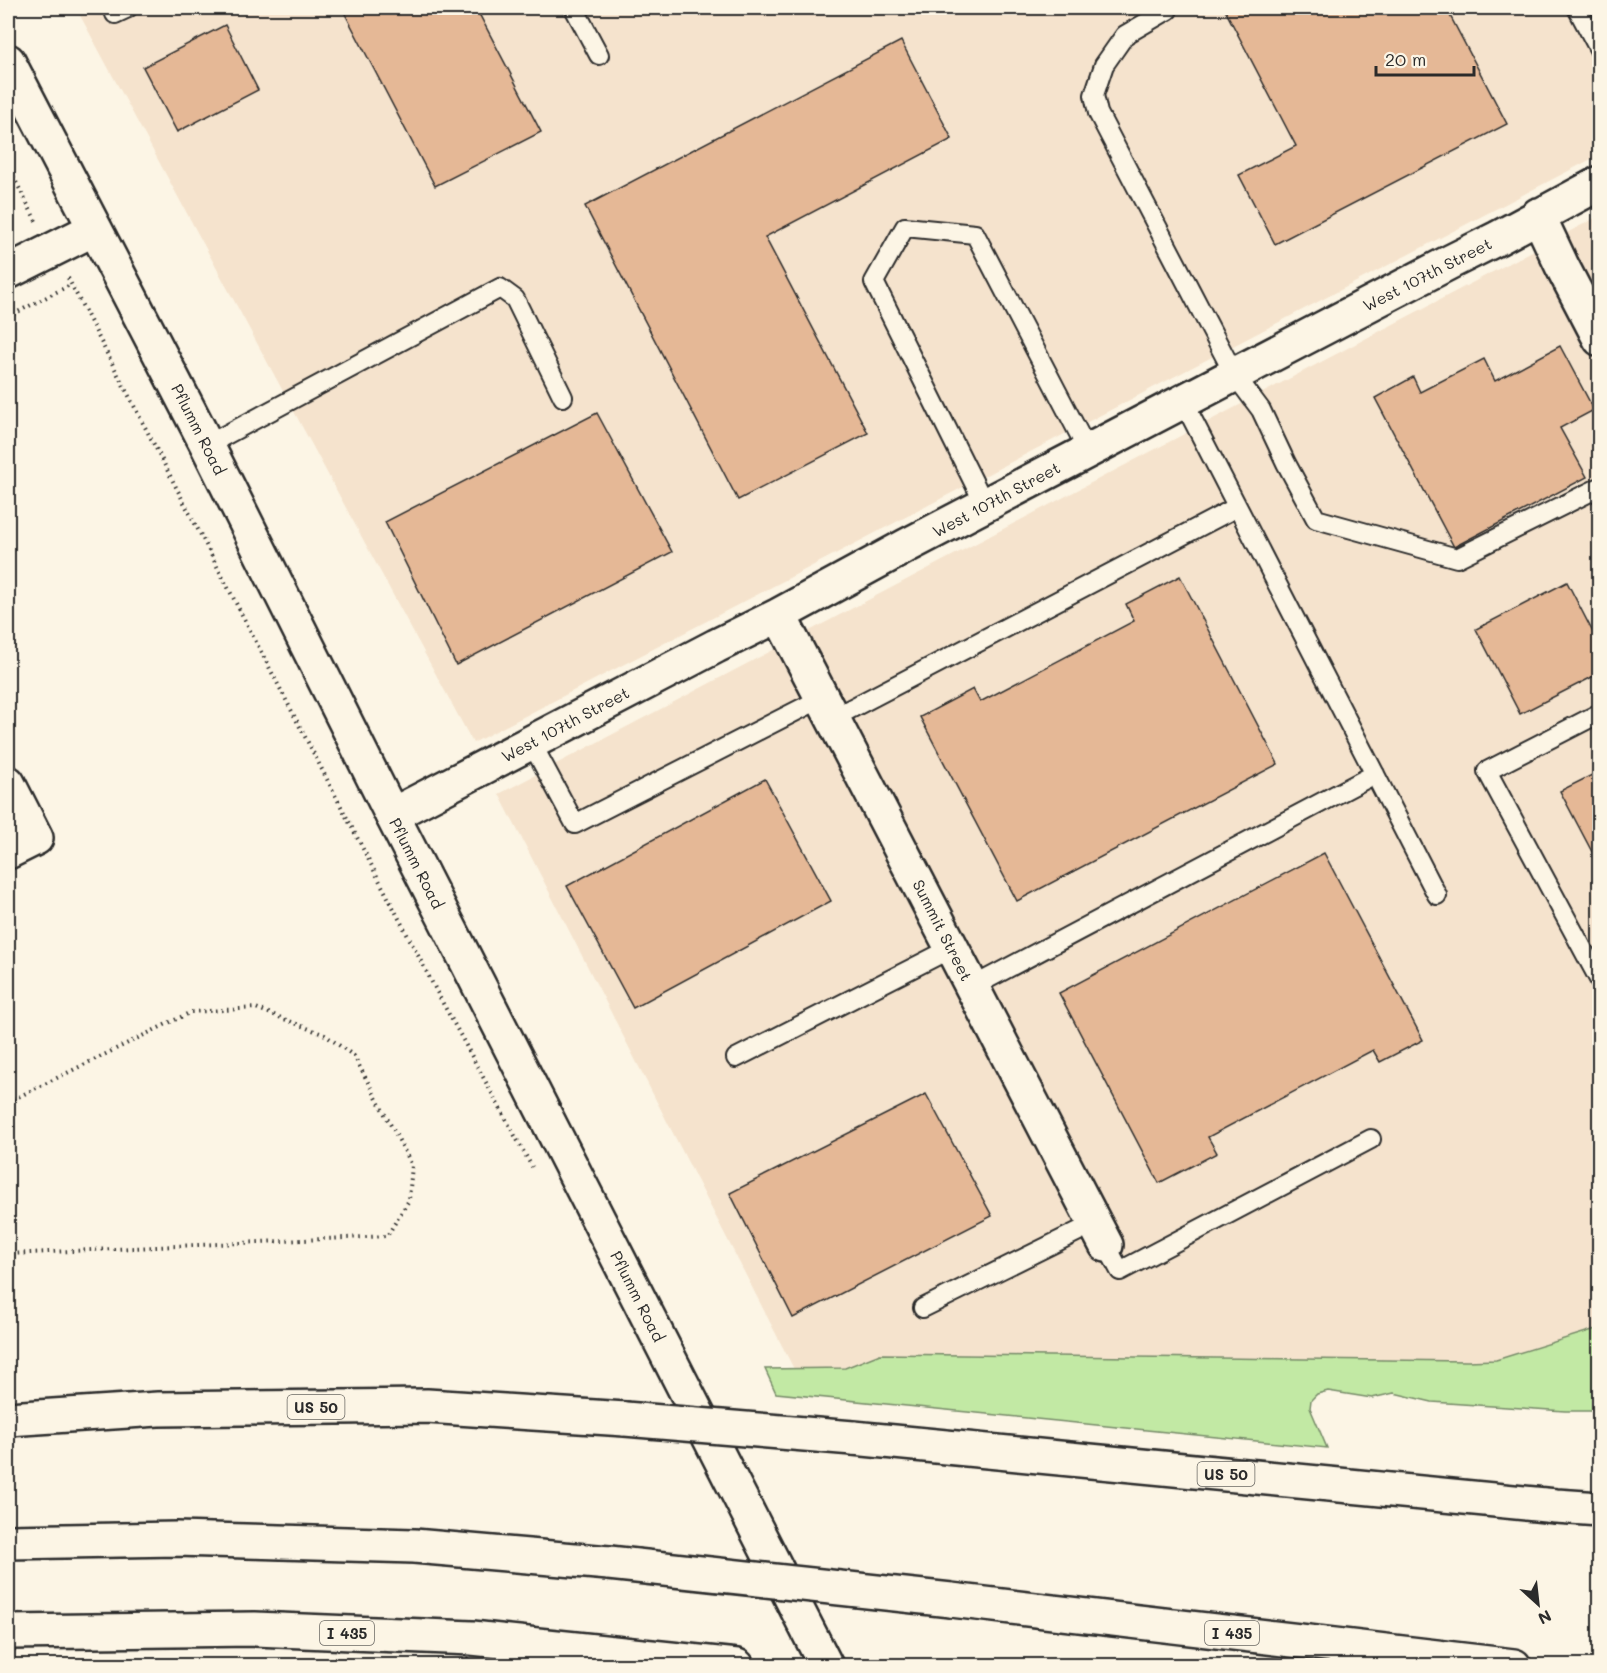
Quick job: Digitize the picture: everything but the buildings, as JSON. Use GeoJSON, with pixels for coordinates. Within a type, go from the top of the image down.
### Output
{"type":"FeatureCollection","features":[{"type":"Feature","properties":{"kind":"main road","name":"Pflumm Road"},"geometry":{"type":"LineString","coordinates":[[8,61],[207,445],[392,815],[826,1665]]}},
{"type":"Feature","properties":{"kind":"main road","name":"West 107th Street"},"geometry":{"type":"LineString","coordinates":[[392,815],[779,615],[1599,183]]}},
{"type":"Feature","properties":{"kind":"main road"},"geometry":{"type":"LineString","coordinates":[[1538,215],[1599,339]]}},
{"type":"Feature","properties":{"kind":"main road"},"geometry":{"type":"LineString","coordinates":[[8,272],[94,229]]}},
{"type":"Feature","properties":{"kind":"main road","name":"Summit Street"},"geometry":{"type":"LineString","coordinates":[[779,615],[1100,1234]]}},
{"type":"Feature","properties":{"kind":"main road"},"geometry":{"type":"LineString","coordinates":[[8,783],[36,838],[8,852]]}},
{"type":"Feature","properties":{"kind":"main road","name":"US 50"},"geometry":{"type":"LineString","coordinates":[[8,1419],[158,1409],[427,1406],[853,1438],[1599,1509]]}},
{"type":"Feature","properties":{"kind":"main road","name":"I 435"},"geometry":{"type":"LineString","coordinates":[[8,1542],[177,1539],[414,1546],[609,1563],[1514,1665]]}},
{"type":"Feature","properties":{"kind":"main road","name":"I 435"},"geometry":{"type":"LineString","coordinates":[[8,1632],[255,1629],[472,1638],[737,1665]]}},
{"type":"Feature","properties":{"kind":"lane"},"geometry":{"type":"LineString","coordinates":[[574,8],[598,55]]}},
{"type":"Feature","properties":{"kind":"lane"},"geometry":{"type":"LineString","coordinates":[[1577,8],[1599,51]]}},
{"type":"Feature","properties":{"kind":"lane"},"geometry":{"type":"LineString","coordinates":[[1168,10],[1125,35],[1104,65],[1094,94],[1098,113],[1234,374],[1261,410],[1316,519],[1457,558],[1599,488]]}},
{"type":"Feature","properties":{"kind":"lane"},"geometry":{"type":"LineString","coordinates":[[985,505],[874,282],[904,227],[975,234],[1088,451]]}},
{"type":"Feature","properties":{"kind":"lane"},"geometry":{"type":"LineString","coordinates":[[207,445],[500,288],[515,299],[563,397]]}},
{"type":"Feature","properties":{"kind":"lane"},"geometry":{"type":"LineString","coordinates":[[1183,401],[1437,895]]}},
{"type":"Feature","properties":{"kind":"lane"},"geometry":{"type":"LineString","coordinates":[[531,742],[575,824],[828,708],[1237,507]]}},
{"type":"Feature","properties":{"kind":"lane"},"geometry":{"type":"LineString","coordinates":[[1599,713],[1487,771],[1599,981]]}},
{"type":"Feature","properties":{"kind":"lane"},"geometry":{"type":"LineString","coordinates":[[972,987],[1375,774]]}},
{"type":"Feature","properties":{"kind":"lane"},"geometry":{"type":"LineString","coordinates":[[736,1058],[952,948]]}},
{"type":"Feature","properties":{"kind":"lane"},"geometry":{"type":"LineString","coordinates":[[923,1308],[1100,1234],[1120,1271],[1371,1139]]}},
{"type":"Feature","properties":{"kind":"path"},"geometry":{"type":"LineString","coordinates":[[8,166],[51,250],[72,284],[434,985],[534,1172]]}},
{"type":"Feature","properties":{"kind":"path"},"geometry":{"type":"LineString","coordinates":[[8,317],[72,284]]}},
{"type":"Feature","properties":{"kind":"path"},"geometry":{"type":"LineString","coordinates":[[8,1102],[191,1012],[256,1008],[325,1035],[354,1056],[412,1165],[409,1200],[387,1236],[8,1254]]}},
{"type":"Feature","properties":{"kind":"shaded area"},"geometry":{"type":"Polygon","coordinates":[[[76,8],[1599,8],[1599,155],[473,743],[76,8]]]}},
{"type":"Feature","properties":{"kind":"shaded area"},"geometry":{"type":"Polygon","coordinates":[[[1599,216],[1599,1328],[1496,1360],[881,1354],[845,1368],[794,1369],[499,794],[1599,216]]]}},
{"type":"Feature","properties":{"kind":"green space"},"geometry":{"type":"Polygon","coordinates":[[[1599,1328],[1599,1411],[1565,1411],[1432,1402],[1394,1393],[1372,1398],[1328,1391],[1317,1394],[1311,1400],[1310,1408],[1327,1448],[776,1393],[765,1369],[845,1368],[880,1354],[1496,1360],[1599,1328]]]}}]}
